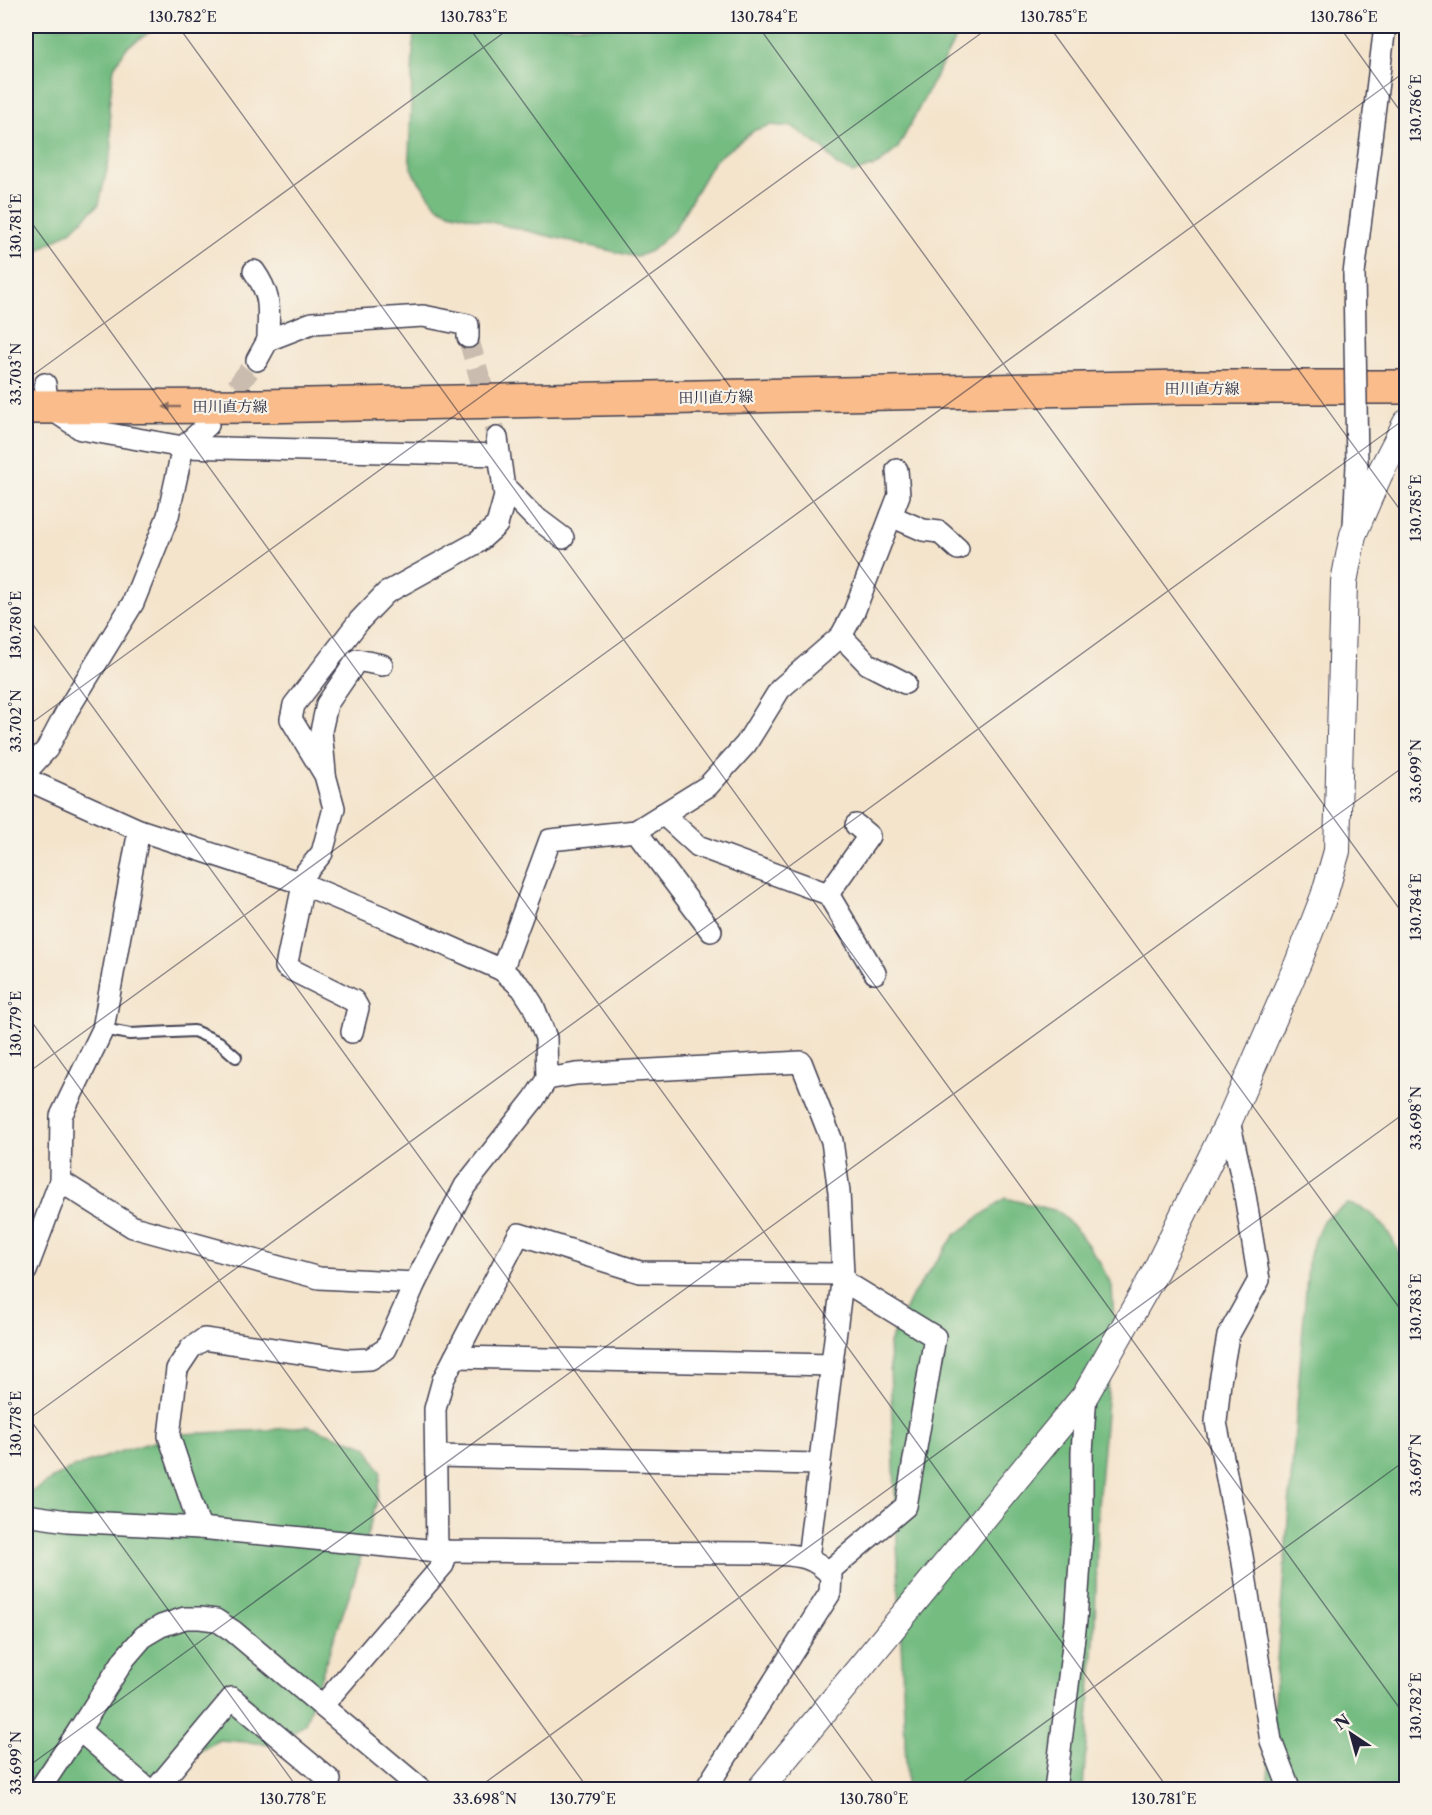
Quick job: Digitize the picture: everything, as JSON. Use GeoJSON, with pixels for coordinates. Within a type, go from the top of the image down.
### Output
{"type":"FeatureCollection","features":[{"type":"Feature","properties":{"kind":"main road","name":"田川直方線"},"geometry":{"type":"LineString","coordinates":[[36,396],[292,385],[1407,368]]}},
{"type":"Feature","properties":{"kind":"main road","name":"田川直方線"},"geometry":{"type":"LineString","coordinates":[[36,396],[272,406],[1184,387],[1407,387]]}},
{"type":"Feature","properties":{"kind":"street"},"geometry":{"type":"LineString","coordinates":[[759,1790],[1086,1394],[1153,1276],[1229,1121],[1298,963],[1324,896],[1337,851],[1344,582],[1353,535],[1357,465],[1354,274],[1385,26]]}},
{"type":"Feature","properties":{"kind":"street"},"geometry":{"type":"LineString","coordinates":[[254,271],[264,285],[269,298],[268,340],[257,360]]}},
{"type":"Feature","properties":{"kind":"street"},"geometry":{"type":"LineString","coordinates":[[268,340],[312,323],[423,316],[468,325],[468,337]]}},
{"type":"Feature","properties":{"kind":"street"},"geometry":{"type":"LineString","coordinates":[[36,396],[81,429],[183,447],[498,447],[505,496],[497,525],[478,542],[386,593],[360,620],[294,705],[291,719],[325,775]]}},
{"type":"Feature","properties":{"kind":"street"},"geometry":{"type":"LineString","coordinates":[[1353,535],[1379,475],[1407,423]]}},
{"type":"Feature","properties":{"kind":"street"},"geometry":{"type":"LineString","coordinates":[[26,772],[47,749],[67,711],[133,603],[168,516],[183,447],[208,425]]}},
{"type":"Feature","properties":{"kind":"street"},"geometry":{"type":"LineString","coordinates":[[502,969],[550,840],[636,831],[708,786],[746,744],[780,689],[841,636],[854,612],[899,495],[897,470]]}},
{"type":"Feature","properties":{"kind":"street"},"geometry":{"type":"LineString","coordinates":[[504,486],[531,514],[563,538]]}},
{"type":"Feature","properties":{"kind":"street"},"geometry":{"type":"LineString","coordinates":[[891,516],[923,530],[939,532],[958,549]]}},
{"type":"Feature","properties":{"kind":"street"},"geometry":{"type":"LineString","coordinates":[[841,636],[868,664],[905,683]]}},
{"type":"Feature","properties":{"kind":"street"},"geometry":{"type":"LineString","coordinates":[[352,1032],[358,1008],[354,1001],[286,967],[301,883],[322,853],[334,808],[325,775],[321,731],[327,704],[357,660],[382,665]]}},
{"type":"Feature","properties":{"kind":"street"},"geometry":{"type":"LineString","coordinates":[[26,779],[139,830],[301,883],[502,969],[522,988],[533,1005],[546,1038],[547,1079],[534,1099],[465,1186],[415,1283],[386,1349],[370,1359],[349,1360],[204,1339],[191,1348],[177,1369],[169,1436],[200,1528]]}},
{"type":"Feature","properties":{"kind":"street"},"geometry":{"type":"LineString","coordinates":[[663,814],[698,846],[828,894],[875,973]]}},
{"type":"Feature","properties":{"kind":"street"},"geometry":{"type":"LineString","coordinates":[[828,894],[869,836],[856,825]]}},
{"type":"Feature","properties":{"kind":"street"},"geometry":{"type":"LineString","coordinates":[[26,1271],[60,1181],[61,1116],[103,1029],[139,830]]}},
{"type":"Feature","properties":{"kind":"street"},"geometry":{"type":"LineString","coordinates":[[636,831],[711,931]]}},
{"type":"Feature","properties":{"kind":"street"},"geometry":{"type":"LineString","coordinates":[[547,1079],[576,1074],[801,1062],[832,1141],[839,1192],[843,1277],[808,1558]]}},
{"type":"Feature","properties":{"kind":"street"},"geometry":{"type":"LineString","coordinates":[[1229,1121],[1243,1183],[1259,1281],[1228,1336],[1216,1422],[1242,1556],[1271,1740],[1290,1790]]}},
{"type":"Feature","properties":{"kind":"street"},"geometry":{"type":"LineString","coordinates":[[60,1181],[133,1227],[319,1278],[415,1283]]}},
{"type":"Feature","properties":{"kind":"street"},"geometry":{"type":"LineString","coordinates":[[322,1706],[443,1565],[435,1410],[443,1380],[519,1234],[640,1272],[843,1277],[935,1337],[906,1506],[828,1572]]}},
{"type":"Feature","properties":{"kind":"street"},"geometry":{"type":"LineString","coordinates":[[455,1357],[832,1365]]}},
{"type":"Feature","properties":{"kind":"street"},"geometry":{"type":"LineString","coordinates":[[1055,1790],[1076,1622],[1082,1533],[1082,1452],[1086,1394]]}},
{"type":"Feature","properties":{"kind":"street"},"geometry":{"type":"LineString","coordinates":[[436,1456],[820,1464]]}},
{"type":"Feature","properties":{"kind":"street"},"geometry":{"type":"LineString","coordinates":[[26,1515],[67,1521],[200,1528],[442,1551],[763,1553],[808,1558],[822,1565],[831,1575],[830,1593],[705,1790]]}},
{"type":"Feature","properties":{"kind":"street"},"geometry":{"type":"LineString","coordinates":[[39,1790],[125,1658],[144,1636],[161,1626],[185,1618],[200,1618],[216,1620],[233,1631],[422,1790]]}},
{"type":"Feature","properties":{"kind":"street"},"geometry":{"type":"LineString","coordinates":[[155,1790],[232,1698],[331,1786]]}},
{"type":"Feature","properties":{"kind":"street"},"geometry":{"type":"LineString","coordinates":[[79,1731],[149,1790]]}},
{"type":"Feature","properties":{"kind":"lane"},"geometry":{"type":"LineString","coordinates":[[103,1029],[130,1034],[194,1031],[219,1042],[236,1058]]}},
{"type":"Feature","properties":{"kind":"green space"},"geometry":{"type":"Polygon","coordinates":[[[26,26],[159,26],[127,47],[114,67],[109,107],[112,148],[99,204],[72,230],[26,258],[26,26]]]}},
{"type":"Feature","properties":{"kind":"green space"},"geometry":{"type":"Polygon","coordinates":[[[414,26],[962,26],[898,148],[878,165],[853,173],[837,166],[825,150],[793,127],[771,125],[755,130],[714,161],[674,230],[651,251],[636,257],[449,212],[437,206],[414,175],[409,157],[414,26]]]}},
{"type":"Feature","properties":{"kind":"green space"},"geometry":{"type":"Polygon","coordinates":[[[1005,1198],[1058,1211],[1079,1233],[1099,1261],[1112,1287],[1114,1321],[1098,1506],[1095,1626],[1083,1789],[907,1789],[889,1343],[911,1297],[955,1235],[1005,1198]]]}},
{"type":"Feature","properties":{"kind":"green space"},"geometry":{"type":"Polygon","coordinates":[[[1348,1204],[1360,1207],[1378,1219],[1406,1266],[1406,1789],[1267,1790],[1308,1263],[1314,1240],[1324,1219],[1348,1204]]]}},
{"type":"Feature","properties":{"kind":"green space"},"geometry":{"type":"Polygon","coordinates":[[[307,1426],[366,1446],[381,1472],[378,1497],[354,1581],[305,1723],[285,1739],[271,1744],[219,1740],[189,1757],[155,1789],[26,1790],[26,1495],[67,1470],[181,1434],[307,1426]]]}},
{"type":"Feature","properties":{"kind":"tunnel"},"geometry":{"type":"LineString","coordinates":[[468,337],[497,438]]}},
{"type":"Feature","properties":{"kind":"tunnel"},"geometry":{"type":"LineString","coordinates":[[218,412],[257,360]]}}]}
